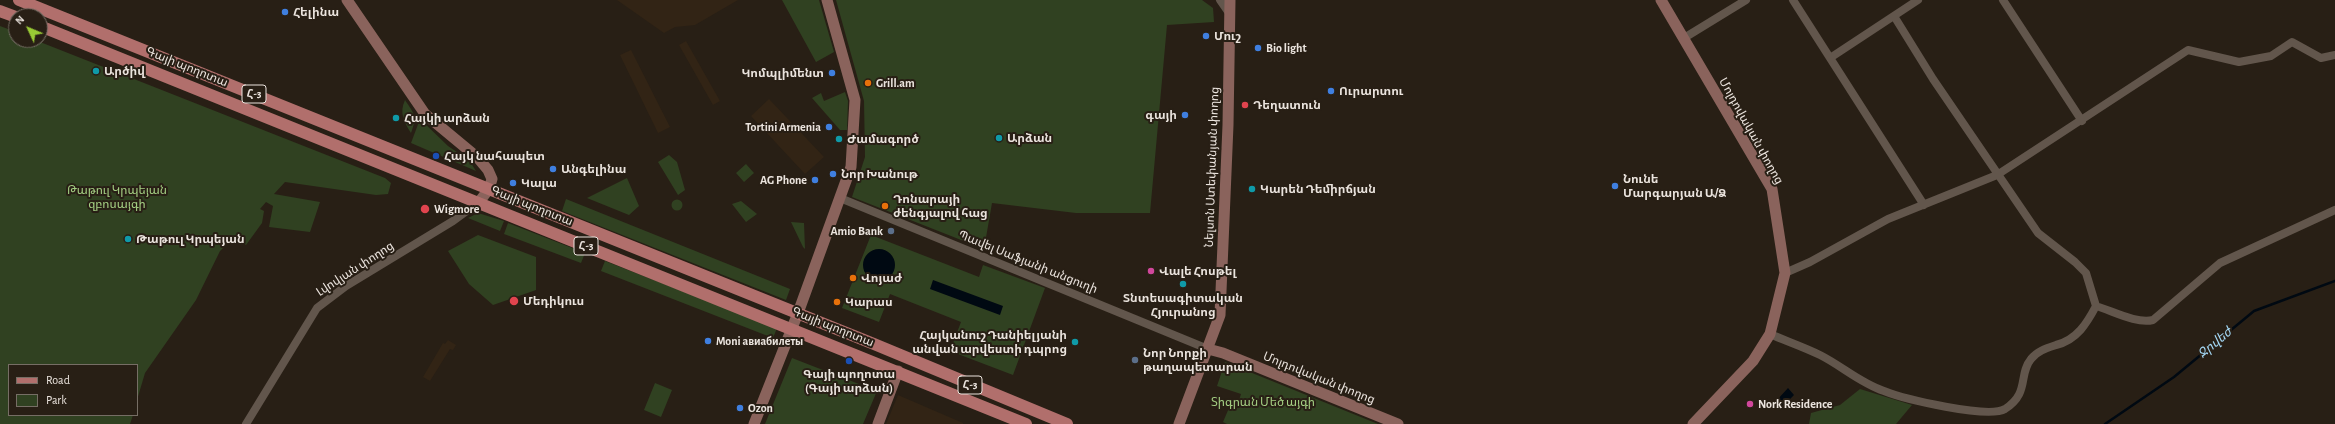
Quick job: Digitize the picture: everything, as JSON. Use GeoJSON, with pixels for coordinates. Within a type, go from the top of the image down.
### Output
{"type":"FeatureCollection","features":[{"type":"Feature","properties":{"kind":"main road","name":"Գայի պողոտա"},"geometry":{"type":"LineString","coordinates":[[19,0],[490,189],[1067,424]]}},
{"type":"Feature","properties":{"kind":"main road","name":"Գայի պողոտա"},"geometry":{"type":"LineString","coordinates":[[48,29],[480,202],[1026,424]]}},
{"type":"Feature","properties":{"kind":"street"},"geometry":{"type":"LineString","coordinates":[[347,0],[425,114],[478,158],[488,170],[492,179],[490,189],[480,202]]}},
{"type":"Feature","properties":{"kind":"street"},"geometry":{"type":"LineString","coordinates":[[754,424],[798,314],[851,167],[855,100],[827,0]]}},
{"type":"Feature","properties":{"kind":"street"},"geometry":{"type":"LineString","coordinates":[[1220,0],[1229,13]]}},
{"type":"Feature","properties":{"kind":"street","name":"Նելսոն Ստեփանյան փողոց"},"geometry":{"type":"LineString","coordinates":[[1179,424],[1220,314],[1228,117],[1230,0]]}},
{"type":"Feature","properties":{"kind":"street","name":"Մոլդովական փողոց"},"geometry":{"type":"LineString","coordinates":[[1661,0],[1772,189],[1785,273],[1770,334],[1753,361],[1693,424]]}},
{"type":"Feature","properties":{"kind":"street"},"geometry":{"type":"LineString","coordinates":[[1684,38],[1746,0]]}},
{"type":"Feature","properties":{"kind":"street"},"geometry":{"type":"LineString","coordinates":[[1793,0],[1924,205]]}},
{"type":"Feature","properties":{"kind":"street"},"geometry":{"type":"LineString","coordinates":[[1830,58],[1918,0]]}},
{"type":"Feature","properties":{"kind":"street"},"geometry":{"type":"LineString","coordinates":[[2002,0],[2082,121]]}},
{"type":"Feature","properties":{"kind":"street"},"geometry":{"type":"LineString","coordinates":[[1770,334],[1820,355],[1884,392],[1960,410],[1994,413],[2005,409],[2016,399],[2023,388],[2030,360],[2048,346],[2057,345],[2075,336],[2086,325],[2096,306],[2086,273],[2075,262],[2038,233],[1997,175],[1894,16]]}},
{"type":"Feature","properties":{"kind":"street"},"geometry":{"type":"LineString","coordinates":[[1785,273],[1810,262],[1888,219],[1997,175],[2082,121],[2188,50],[2239,62],[2271,56],[2292,42],[2321,58],[2335,55]]}},
{"type":"Feature","properties":{"kind":"street","name":"Պավել Սաֆյանի անցուղի"},"geometry":{"type":"LineString","coordinates":[[840,198],[1208,349]]}},
{"type":"Feature","properties":{"kind":"street","name":"Լվովյան փողոց"},"geometry":{"type":"LineString","coordinates":[[246,424],[317,308],[346,286],[453,221],[480,202]]}},
{"type":"Feature","properties":{"kind":"street"},"geometry":{"type":"LineString","coordinates":[[2096,306],[2138,320],[2153,320],[2220,263],[2335,210]]}},
{"type":"Feature","properties":{"kind":"street","name":"Մոլդովական փողոց"},"geometry":{"type":"LineString","coordinates":[[1208,349],[1217,351],[1344,401],[1398,424]]}},
{"type":"Feature","properties":{"kind":"street"},"geometry":{"type":"LineString","coordinates":[[878,424],[898,372]]}},
{"type":"Feature","properties":{"kind":"shaded area"},"geometry":{"type":"Polygon","coordinates":[[[617,0],[738,0],[695,25],[675,27],[664,33],[617,0]]]}},
{"type":"Feature","properties":{"kind":"shaded area"},"geometry":{"type":"Polygon","coordinates":[[[686,41],[720,101],[713,105],[679,45],[686,41]]]}},
{"type":"Feature","properties":{"kind":"shaded area"},"geometry":{"type":"Polygon","coordinates":[[[631,50],[670,127],[658,133],[620,55],[631,50]]]}},
{"type":"Feature","properties":{"kind":"shaded area"},"geometry":{"type":"Polygon","coordinates":[[[769,99],[824,157],[805,174],[751,116],[769,99]]]}},
{"type":"Feature","properties":{"kind":"shaded area"},"geometry":{"type":"Polygon","coordinates":[[[876,249],[882,249],[891,253],[895,265],[891,277],[882,281],[876,281],[867,277],[863,268],[863,262],[867,253],[876,249]]]}},
{"type":"Feature","properties":{"kind":"shaded area"},"geometry":{"type":"Polygon","coordinates":[[[933,280],[1003,306],[1000,315],[930,289],[933,280]]]}},
{"type":"Feature","properties":{"kind":"shaded area"},"geometry":{"type":"Polygon","coordinates":[[[448,340],[456,345],[453,350],[450,349],[430,381],[423,377],[443,343],[445,344],[448,340]]]}},
{"type":"Feature","properties":{"kind":"shaded area"},"geometry":{"type":"Polygon","coordinates":[[[1788,388],[1794,395],[1783,406],[1777,400],[1788,388]]]}},
{"type":"Feature","properties":{"kind":"shaded area"},"geometry":{"type":"Polygon","coordinates":[[[898,395],[963,423],[963,424],[886,424],[898,395]]]}},
{"type":"Feature","properties":{"kind":"green space"},"geometry":{"type":"Polygon","coordinates":[[[782,0],[819,0],[834,52],[816,62],[782,0]]]}},
{"type":"Feature","properties":{"kind":"green space"},"geometry":{"type":"Polygon","coordinates":[[[836,0],[1202,0],[1213,8],[1214,22],[1167,25],[1150,213],[1076,213],[992,203],[984,249],[852,197],[865,157],[864,101],[836,0]]]}},
{"type":"Feature","properties":{"kind":"green space","name":"Թաթուլ Կրպեյան զբոսայգի"},"geometry":{"type":"Polygon","coordinates":[[[0,26],[8,29],[8,48],[48,48],[48,45],[385,178],[391,183],[388,194],[376,195],[285,182],[274,194],[320,202],[310,232],[269,227],[273,206],[266,202],[260,209],[264,211],[262,223],[246,245],[233,238],[220,251],[196,300],[145,373],[138,397],[138,364],[8,364],[8,416],[133,416],[130,424],[0,424],[0,26]]]}},
{"type":"Feature","properties":{"kind":"green space"},"geometry":{"type":"Polygon","coordinates":[[[845,92],[848,101],[847,130],[840,130],[812,98],[821,93],[824,101],[845,92]]]}},
{"type":"Feature","properties":{"kind":"green space"},"geometry":{"type":"Polygon","coordinates":[[[405,100],[414,116],[414,123],[411,133],[406,125],[402,113],[405,100]]]}},
{"type":"Feature","properties":{"kind":"green space"},"geometry":{"type":"Polygon","coordinates":[[[420,119],[448,146],[469,160],[476,171],[411,143],[420,119]]]}},
{"type":"Feature","properties":{"kind":"green space"},"geometry":{"type":"Polygon","coordinates":[[[669,155],[677,162],[685,190],[678,195],[658,162],[669,155]]]}},
{"type":"Feature","properties":{"kind":"green space"},"geometry":{"type":"Polygon","coordinates":[[[746,164],[754,173],[744,182],[736,173],[746,164]]]}},
{"type":"Feature","properties":{"kind":"green space"},"geometry":{"type":"Polygon","coordinates":[[[627,178],[639,206],[629,215],[587,198],[627,178]]]}},
{"type":"Feature","properties":{"kind":"green space"},"geometry":{"type":"Polygon","coordinates":[[[566,199],[790,289],[786,300],[562,211],[566,199]]]}},
{"type":"Feature","properties":{"kind":"green space"},"geometry":{"type":"Polygon","coordinates":[[[677,199],[681,201],[683,205],[681,209],[677,211],[673,209],[671,205],[673,201],[677,199]]]}},
{"type":"Feature","properties":{"kind":"green space"},"geometry":{"type":"Polygon","coordinates":[[[741,201],[757,214],[746,222],[732,204],[741,201]]]}},
{"type":"Feature","properties":{"kind":"green space"},"geometry":{"type":"Polygon","coordinates":[[[478,213],[504,221],[500,231],[468,218],[478,213]]]}},
{"type":"Feature","properties":{"kind":"green space"},"geometry":{"type":"Polygon","coordinates":[[[791,222],[804,223],[805,249],[803,247],[791,222]]]}},
{"type":"Feature","properties":{"kind":"green space"},"geometry":{"type":"Polygon","coordinates":[[[508,223],[585,253],[581,263],[504,234],[508,223]]]}},
{"type":"Feature","properties":{"kind":"green space"},"geometry":{"type":"Polygon","coordinates":[[[478,235],[536,257],[536,290],[493,305],[469,284],[448,251],[478,235]]]}},
{"type":"Feature","properties":{"kind":"green space"},"geometry":{"type":"Polygon","coordinates":[[[871,235],[979,277],[983,265],[1045,288],[1013,375],[950,351],[961,322],[890,294],[879,322],[842,308],[871,235]]]}},
{"type":"Feature","properties":{"kind":"green space"},"geometry":{"type":"Polygon","coordinates":[[[605,261],[777,328],[773,338],[601,271],[605,261]]]}},
{"type":"Feature","properties":{"kind":"green space"},"geometry":{"type":"Polygon","coordinates":[[[792,358],[877,391],[863,424],[765,424],[792,358]]]}},
{"type":"Feature","properties":{"kind":"green space","name":"Տիգրան Մեծ այգի"},"geometry":{"type":"Polygon","coordinates":[[[1225,362],[1378,424],[1227,424],[1223,422],[1229,408],[1236,410],[1241,394],[1217,386],[1225,362]]]}},
{"type":"Feature","properties":{"kind":"green space"},"geometry":{"type":"Polygon","coordinates":[[[655,383],[672,390],[661,417],[644,410],[655,383]]]}},
{"type":"Feature","properties":{"kind":"green space"},"geometry":{"type":"Polygon","coordinates":[[[1860,389],[1912,405],[1896,424],[1809,424],[1811,413],[1840,405],[1860,389]]]}},
{"type":"Feature","properties":{"kind":"waterway","name":"Ջրվեժ"},"geometry":{"type":"LineString","coordinates":[[2105,424],[2174,377],[2254,311],[2335,281]]}},
{"type":"Feature","properties":{"kind":"place","name":"Հելինա"},"geometry":{"type":"Point","coordinates":[285,12]}},
{"type":"Feature","properties":{"kind":"place","name":"Մուշ"},"geometry":{"type":"Point","coordinates":[1206,36]}},
{"type":"Feature","properties":{"kind":"place","name":"Bio light"},"geometry":{"type":"Point","coordinates":[1258,48]}},
{"type":"Feature","properties":{"kind":"place","name":"Արծիվ"},"geometry":{"type":"Point","coordinates":[96,71]}},
{"type":"Feature","properties":{"kind":"place","name":"Կոմպլիմենտ"},"geometry":{"type":"Point","coordinates":[832,73]}},
{"type":"Feature","properties":{"kind":"place","name":"Grill.am"},"geometry":{"type":"Point","coordinates":[868,83]}},
{"type":"Feature","properties":{"kind":"place","name":"Ուրարտու"},"geometry":{"type":"Point","coordinates":[1331,91]}},
{"type":"Feature","properties":{"kind":"place","name":"Դեղատուն"},"geometry":{"type":"Point","coordinates":[1245,105]}},
{"type":"Feature","properties":{"kind":"place","name":"գայի"},"geometry":{"type":"Point","coordinates":[1185,115]}},
{"type":"Feature","properties":{"kind":"place","name":"Հայկի արձան"},"geometry":{"type":"Point","coordinates":[396,118]}},
{"type":"Feature","properties":{"kind":"place","name":"Tortini Armenia"},"geometry":{"type":"Point","coordinates":[829,127]}},
{"type":"Feature","properties":{"kind":"place","name":"Արձան"},"geometry":{"type":"Point","coordinates":[999,138]}},
{"type":"Feature","properties":{"kind":"place","name":"Ժամագործ"},"geometry":{"type":"Point","coordinates":[839,139]}},
{"type":"Feature","properties":{"kind":"place","name":"Հայկ նահապետ"},"geometry":{"type":"Point","coordinates":[436,156]}},
{"type":"Feature","properties":{"kind":"place","name":"Անգելինա"},"geometry":{"type":"Point","coordinates":[553,169]}},
{"type":"Feature","properties":{"kind":"place","name":"Նոր Խանութ"},"geometry":{"type":"Point","coordinates":[833,174]}},
{"type":"Feature","properties":{"kind":"place","name":"AG Phone"},"geometry":{"type":"Point","coordinates":[815,180]}},
{"type":"Feature","properties":{"kind":"place","name":"Կալա"},"geometry":{"type":"Point","coordinates":[513,183]}},
{"type":"Feature","properties":{"kind":"place","name":"Նունե Մարգարյան Ա/Ձ"},"geometry":{"type":"Point","coordinates":[1615,186]}},
{"type":"Feature","properties":{"kind":"place","name":"Կարեն Դեմիրճյան"},"geometry":{"type":"Point","coordinates":[1252,189]}},
{"type":"Feature","properties":{"kind":"place","name":"Դոնարայի ժենգյալով հաց"},"geometry":{"type":"Point","coordinates":[885,206]}},
{"type":"Feature","properties":{"kind":"place","name":"Wigmore"},"geometry":{"type":"Point","coordinates":[425,209]}},
{"type":"Feature","properties":{"kind":"place","name":"Amio Bank"},"geometry":{"type":"Point","coordinates":[891,231]}},
{"type":"Feature","properties":{"kind":"place","name":"Թաթուլ Կրպեյան"},"geometry":{"type":"Point","coordinates":[128,239]}},
{"type":"Feature","properties":{"kind":"place","name":"Վալե Հոսթել"},"geometry":{"type":"Point","coordinates":[1151,271]}},
{"type":"Feature","properties":{"kind":"place","name":"Վոյաժ"},"geometry":{"type":"Point","coordinates":[853,278]}},
{"type":"Feature","properties":{"kind":"place","name":"Տնտեսագիտական Հյուրանոց"},"geometry":{"type":"Point","coordinates":[1183,284]}},
{"type":"Feature","properties":{"kind":"place","name":"Մեդիկուս"},"geometry":{"type":"Point","coordinates":[514,301]}},
{"type":"Feature","properties":{"kind":"place","name":"Կարաս"},"geometry":{"type":"Point","coordinates":[837,302]}},
{"type":"Feature","properties":{"kind":"place","name":"Moni авиабилеты"},"geometry":{"type":"Point","coordinates":[708,341]}},
{"type":"Feature","properties":{"kind":"place","name":"Հայկանուշ Դանիելյանի անվան արվեստի դպրոց"},"geometry":{"type":"Point","coordinates":[1075,342]}},
{"type":"Feature","properties":{"kind":"place","name":"Նոր Նորքի թաղապետարան"},"geometry":{"type":"Point","coordinates":[1135,360]}},
{"type":"Feature","properties":{"kind":"place","name":"Գայի պողոտա (Գայի արձան)"},"geometry":{"type":"Point","coordinates":[849,361]}},
{"type":"Feature","properties":{"kind":"place","name":"Nork Residence"},"geometry":{"type":"Point","coordinates":[1750,404]}},
{"type":"Feature","properties":{"kind":"place","name":"Ozon"},"geometry":{"type":"Point","coordinates":[740,408]}}]}
